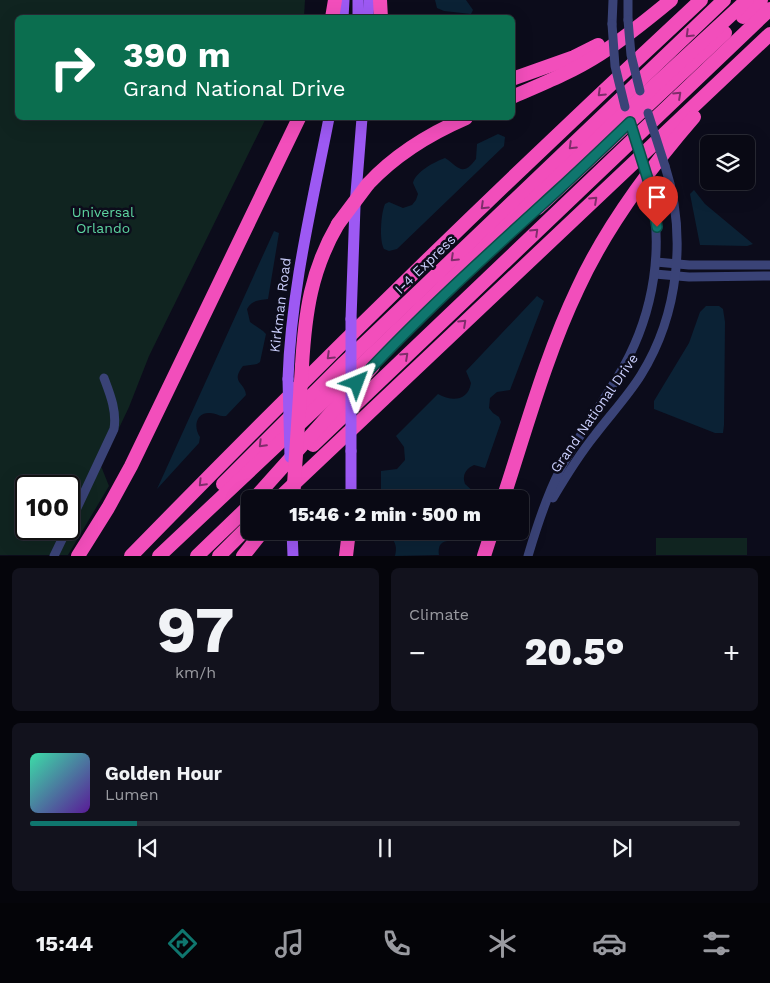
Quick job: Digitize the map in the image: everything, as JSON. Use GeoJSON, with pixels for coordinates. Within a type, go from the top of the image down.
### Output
{"type":"FeatureCollection","features":[{"type":"Feature","properties":{"kind":"highway"},"geometry":{"type":"LineString","coordinates":[[333,15],[336,0]]}},
{"type":"Feature","properties":{"kind":"highway"},"geometry":{"type":"LineString","coordinates":[[380,0],[381,15]]}},
{"type":"Feature","properties":{"kind":"highway"},"geometry":{"type":"LineString","coordinates":[[515,96],[582,64],[625,37],[671,0]]}},
{"type":"Feature","properties":{"kind":"highway"},"geometry":{"type":"LineString","coordinates":[[131,556],[261,423],[583,111],[701,0]]}},
{"type":"Feature","properties":{"kind":"highway","name":"I-4 Express"},"geometry":{"type":"LineString","coordinates":[[152,556],[337,370],[724,0]]}},
{"type":"Feature","properties":{"kind":"highway"},"geometry":{"type":"LineString","coordinates":[[159,556],[644,102],[747,0]]}},
{"type":"Feature","properties":{"kind":"highway"},"geometry":{"type":"LineString","coordinates":[[644,102],[760,0]]}},
{"type":"Feature","properties":{"kind":"highway"},"geometry":{"type":"LineString","coordinates":[[264,490],[770,9]]}},
{"type":"Feature","properties":{"kind":"highway"},"geometry":{"type":"LineString","coordinates":[[287,490],[770,34]]}},
{"type":"Feature","properties":{"kind":"highway"},"geometry":{"type":"LineString","coordinates":[[515,78],[574,57],[604,42],[625,37]]}},
{"type":"Feature","properties":{"kind":"highway"},"geometry":{"type":"LineString","coordinates":[[506,490],[553,348],[582,279],[625,206],[698,111],[709,92]]}},
{"type":"Feature","properties":{"kind":"highway"},"geometry":{"type":"LineString","coordinates":[[263,490],[348,392],[404,334],[480,261],[565,184],[628,117]]}},
{"type":"Feature","properties":{"kind":"highway"},"geometry":{"type":"LineString","coordinates":[[78,556],[134,461],[298,120]]}},
{"type":"Feature","properties":{"kind":"highway"},"geometry":{"type":"LineString","coordinates":[[293,490],[305,321],[312,286],[324,252],[338,224],[368,184],[413,145],[438,130],[461,120]]}},
{"type":"Feature","properties":{"kind":"highway"},"geometry":{"type":"LineString","coordinates":[[299,490],[338,441]]}},
{"type":"Feature","properties":{"kind":"highway"},"geometry":{"type":"LineString","coordinates":[[197,556],[241,513]]}},
{"type":"Feature","properties":{"kind":"highway"},"geometry":{"type":"LineString","coordinates":[[219,556],[241,534]]}},
{"type":"Feature","properties":{"kind":"highway"},"geometry":{"type":"LineString","coordinates":[[242,556],[255,540]]}},
{"type":"Feature","properties":{"kind":"highway"},"geometry":{"type":"LineString","coordinates":[[346,556],[349,540]]}},
{"type":"Feature","properties":{"kind":"highway"},"geometry":{"type":"LineString","coordinates":[[484,556],[489,540]]}},
{"type":"Feature","properties":{"kind":"main road"},"geometry":{"type":"LineString","coordinates":[[342,15],[344,0]]}},
{"type":"Feature","properties":{"kind":"main road"},"geometry":{"type":"LineString","coordinates":[[358,0],[358,15]]}},
{"type":"Feature","properties":{"kind":"main road"},"geometry":{"type":"LineString","coordinates":[[368,15],[369,0]]}},
{"type":"Feature","properties":{"kind":"main road","name":"Kirkman Road"},"geometry":{"type":"LineString","coordinates":[[292,490],[288,379],[290,345],[298,275],[328,120]]}},
{"type":"Feature","properties":{"kind":"main road"},"geometry":{"type":"LineString","coordinates":[[351,490],[351,318],[355,200],[361,120]]}},
{"type":"Feature","properties":{"kind":"main road"},"geometry":{"type":"LineString","coordinates":[[292,540],[293,556]]}},
{"type":"Feature","properties":{"kind":"main road"},"geometry":{"type":"LineString","coordinates":[[351,540],[352,556]]}},
{"type":"Feature","properties":{"kind":"street","name":"Grand National Drive"},"geometry":{"type":"LineString","coordinates":[[528,556],[559,472],[579,436],[624,366],[632,348],[644,320],[656,262],[657,227],[650,186],[628,117],[615,66],[612,24],[613,0]]}},
{"type":"Feature","properties":{"kind":"street","name":"Grand National Drive"},"geometry":{"type":"LineString","coordinates":[[542,518],[569,470],[641,376],[662,332],[672,296],[677,244],[675,216],[665,166],[632,60],[628,0]]}},
{"type":"Feature","properties":{"kind":"street"},"geometry":{"type":"LineString","coordinates":[[656,262],[770,265]]}},
{"type":"Feature","properties":{"kind":"street"},"geometry":{"type":"LineString","coordinates":[[654,274],[675,276],[770,276]]}},
{"type":"Feature","properties":{"kind":"street"},"geometry":{"type":"LineString","coordinates":[[80,502],[114,429],[114,411],[111,394],[104,378]]}},
{"type":"Feature","properties":{"kind":"street"},"geometry":{"type":"LineString","coordinates":[[54,556],[62,540]]}},
{"type":"Feature","properties":{"kind":"green space","name":"Universal Orlando"},"geometry":{"type":"Polygon","coordinates":[[[0,0],[305,0],[304,15],[15,15],[15,120],[265,120],[149,356],[129,407],[101,466],[109,486],[80,535],[80,475],[15,475],[15,540],[77,540],[68,555],[0,555],[0,0]]]}},
{"type":"Feature","properties":{"kind":"green space"},"geometry":{"type":"Polygon","coordinates":[[[656,538],[747,538],[747,555],[656,555],[656,538]]]}},
{"type":"Feature","properties":{"kind":"water"},"geometry":{"type":"Polygon","coordinates":[[[435,0],[466,0],[473,10],[471,14],[444,11],[437,8],[435,0]]]}},
{"type":"Feature","properties":{"kind":"water"},"geometry":{"type":"Polygon","coordinates":[[[498,134],[505,137],[504,146],[397,249],[389,251],[384,249],[381,239],[381,227],[385,204],[389,202],[403,208],[412,205],[418,194],[413,183],[422,171],[431,164],[445,158],[460,169],[467,168],[476,159],[477,144],[498,134]]]}},
{"type":"Feature","properties":{"kind":"water"},"geometry":{"type":"Polygon","coordinates":[[[694,190],[705,204],[753,244],[747,246],[700,245],[690,194],[694,190]]]}},
{"type":"Feature","properties":{"kind":"water"},"geometry":{"type":"Polygon","coordinates":[[[274,231],[279,233],[268,299],[253,302],[247,309],[250,322],[266,334],[260,362],[243,366],[239,372],[238,379],[246,395],[226,416],[205,413],[199,418],[196,425],[200,437],[199,443],[157,489],[274,231]]]}},
{"type":"Feature","properties":{"kind":"water"},"geometry":{"type":"Polygon","coordinates":[[[537,296],[544,301],[510,390],[497,392],[490,398],[489,408],[499,417],[501,422],[485,468],[474,465],[466,471],[464,481],[472,490],[381,490],[381,471],[397,469],[405,460],[404,447],[396,436],[438,394],[454,399],[467,393],[471,383],[466,371],[537,296]]]}},
{"type":"Feature","properties":{"kind":"water"},"geometry":{"type":"Polygon","coordinates":[[[706,306],[719,306],[723,309],[725,322],[723,433],[715,433],[654,409],[654,401],[689,343],[700,312],[706,306]]]}},
{"type":"Feature","properties":{"kind":"water"},"geometry":{"type":"Polygon","coordinates":[[[461,540],[442,543],[439,555],[395,556],[396,548],[394,541],[461,540]]]}},
{"type":"Feature","properties":{"kind":"route"},"geometry":{"type":"LineString","coordinates":[[357,383],[404,334],[480,261],[572,178],[630,122],[650,186],[657,227]]}}]}
